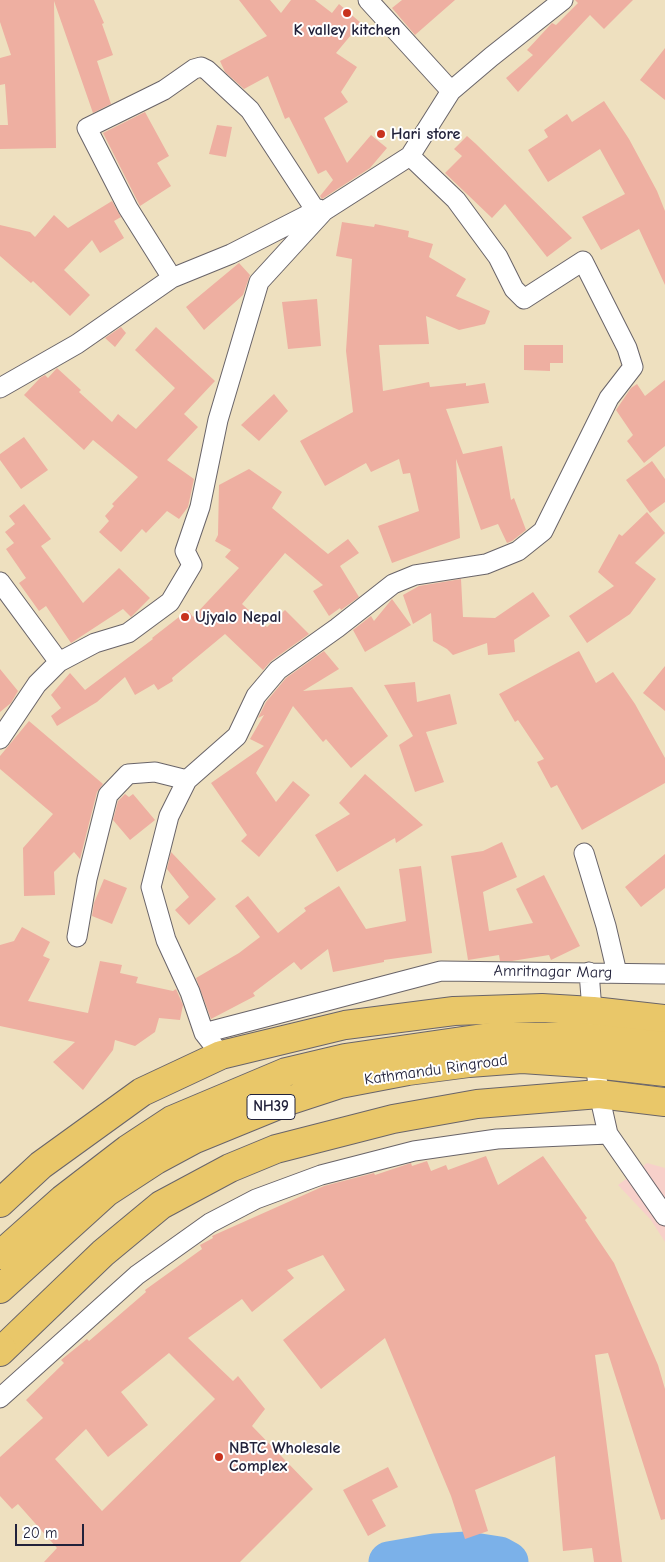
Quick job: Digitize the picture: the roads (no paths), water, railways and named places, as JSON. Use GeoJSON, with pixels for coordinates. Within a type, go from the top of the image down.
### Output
{"type":"FeatureCollection","features":[{"type":"Feature","properties":{"kind":"main road"},"geometry":{"type":"LineString","coordinates":[[0,1203],[40,1165],[142,1092],[221,1055],[345,1025],[454,1011],[542,1008],[593,1011],[665,1019]]}},
{"type":"Feature","properties":{"kind":"main road","name":"Kathmandu Ringroad"},"geometry":{"type":"LineString","coordinates":[[0,1254],[63,1200],[128,1149],[172,1120],[286,1072],[345,1058],[490,1037],[664,1064]]}},
{"type":"Feature","properties":{"kind":"main road","name":"Kathmandu Ringroad"},"geometry":{"type":"LineString","coordinates":[[0,1289],[107,1192],[156,1160],[195,1139],[288,1101],[340,1084],[408,1071],[470,1063],[522,1060],[594,1052]]}},
{"type":"Feature","properties":{"kind":"main road"},"geometry":{"type":"LineString","coordinates":[[1,1349],[104,1254],[161,1205],[230,1168],[276,1150],[393,1119],[476,1104],[599,1094],[664,1102]]}},
{"type":"Feature","properties":{"kind":"street"},"geometry":{"type":"LineString","coordinates":[[368,0],[451,91]]}},
{"type":"Feature","properties":{"kind":"street"},"geometry":{"type":"LineString","coordinates":[[0,388],[77,344],[172,278],[231,254],[316,211],[410,156],[451,91],[491,56],[563,0]]}},
{"type":"Feature","properties":{"kind":"street"},"geometry":{"type":"LineString","coordinates":[[172,278],[128,208],[87,128],[164,90],[194,69],[201,67],[207,70],[250,110],[316,211]]}},
{"type":"Feature","properties":{"kind":"street"},"geometry":{"type":"LineString","coordinates":[[221,1055],[204,1033],[190,992],[166,940],[151,887],[169,816],[187,780],[237,736],[256,696],[278,670],[337,628],[393,584],[415,575],[486,564],[518,551],[544,531],[609,398],[633,367],[627,348],[583,261],[524,299],[514,289],[498,257],[456,200],[410,156]]}},
{"type":"Feature","properties":{"kind":"street"},"geometry":{"type":"LineString","coordinates":[[0,739],[37,684],[59,662],[95,643],[128,634],[170,602],[192,565],[185,551],[200,508],[218,420],[259,282],[324,211],[370,180]]}},
{"type":"Feature","properties":{"kind":"street"},"geometry":{"type":"LineString","coordinates":[[0,582],[59,662]]}},
{"type":"Feature","properties":{"kind":"street"},"geometry":{"type":"LineString","coordinates":[[77,937],[86,879],[108,795],[128,774],[155,772],[187,780]]}},
{"type":"Feature","properties":{"kind":"street"},"geometry":{"type":"LineString","coordinates":[[584,853],[611,943],[617,973]]}},
{"type":"Feature","properties":{"kind":"street","name":"Amritnagar Marg"},"geometry":{"type":"LineString","coordinates":[[204,1033],[441,971],[665,974]]}},
{"type":"Feature","properties":{"kind":"street"},"geometry":{"type":"LineString","coordinates":[[589,972],[593,1011],[594,1052],[599,1094],[608,1134],[665,1216]]}},
{"type":"Feature","properties":{"kind":"street"},"geometry":{"type":"LineString","coordinates":[[0,1398],[143,1270],[210,1223],[256,1199],[321,1175],[414,1151],[497,1139],[608,1134]]}},
{"type":"Feature","properties":{"kind":"waterway"},"geometry":{"type":"LineString","coordinates":[[389,1562],[435,1554],[467,1552],[499,1557],[508,1562]]}},
{"type":"Feature","properties":{"kind":"place","name":"K valley kitchen"},"geometry":{"type":"Point","coordinates":[347,13]}},
{"type":"Feature","properties":{"kind":"place","name":"Hari store"},"geometry":{"type":"Point","coordinates":[381,134]}},
{"type":"Feature","properties":{"kind":"place","name":"Ujyalo Nepal"},"geometry":{"type":"Point","coordinates":[185,617]}},
{"type":"Feature","properties":{"kind":"place","name":"NBTC Wholesale Complex"},"geometry":{"type":"Point","coordinates":[219,1457]}}]}
